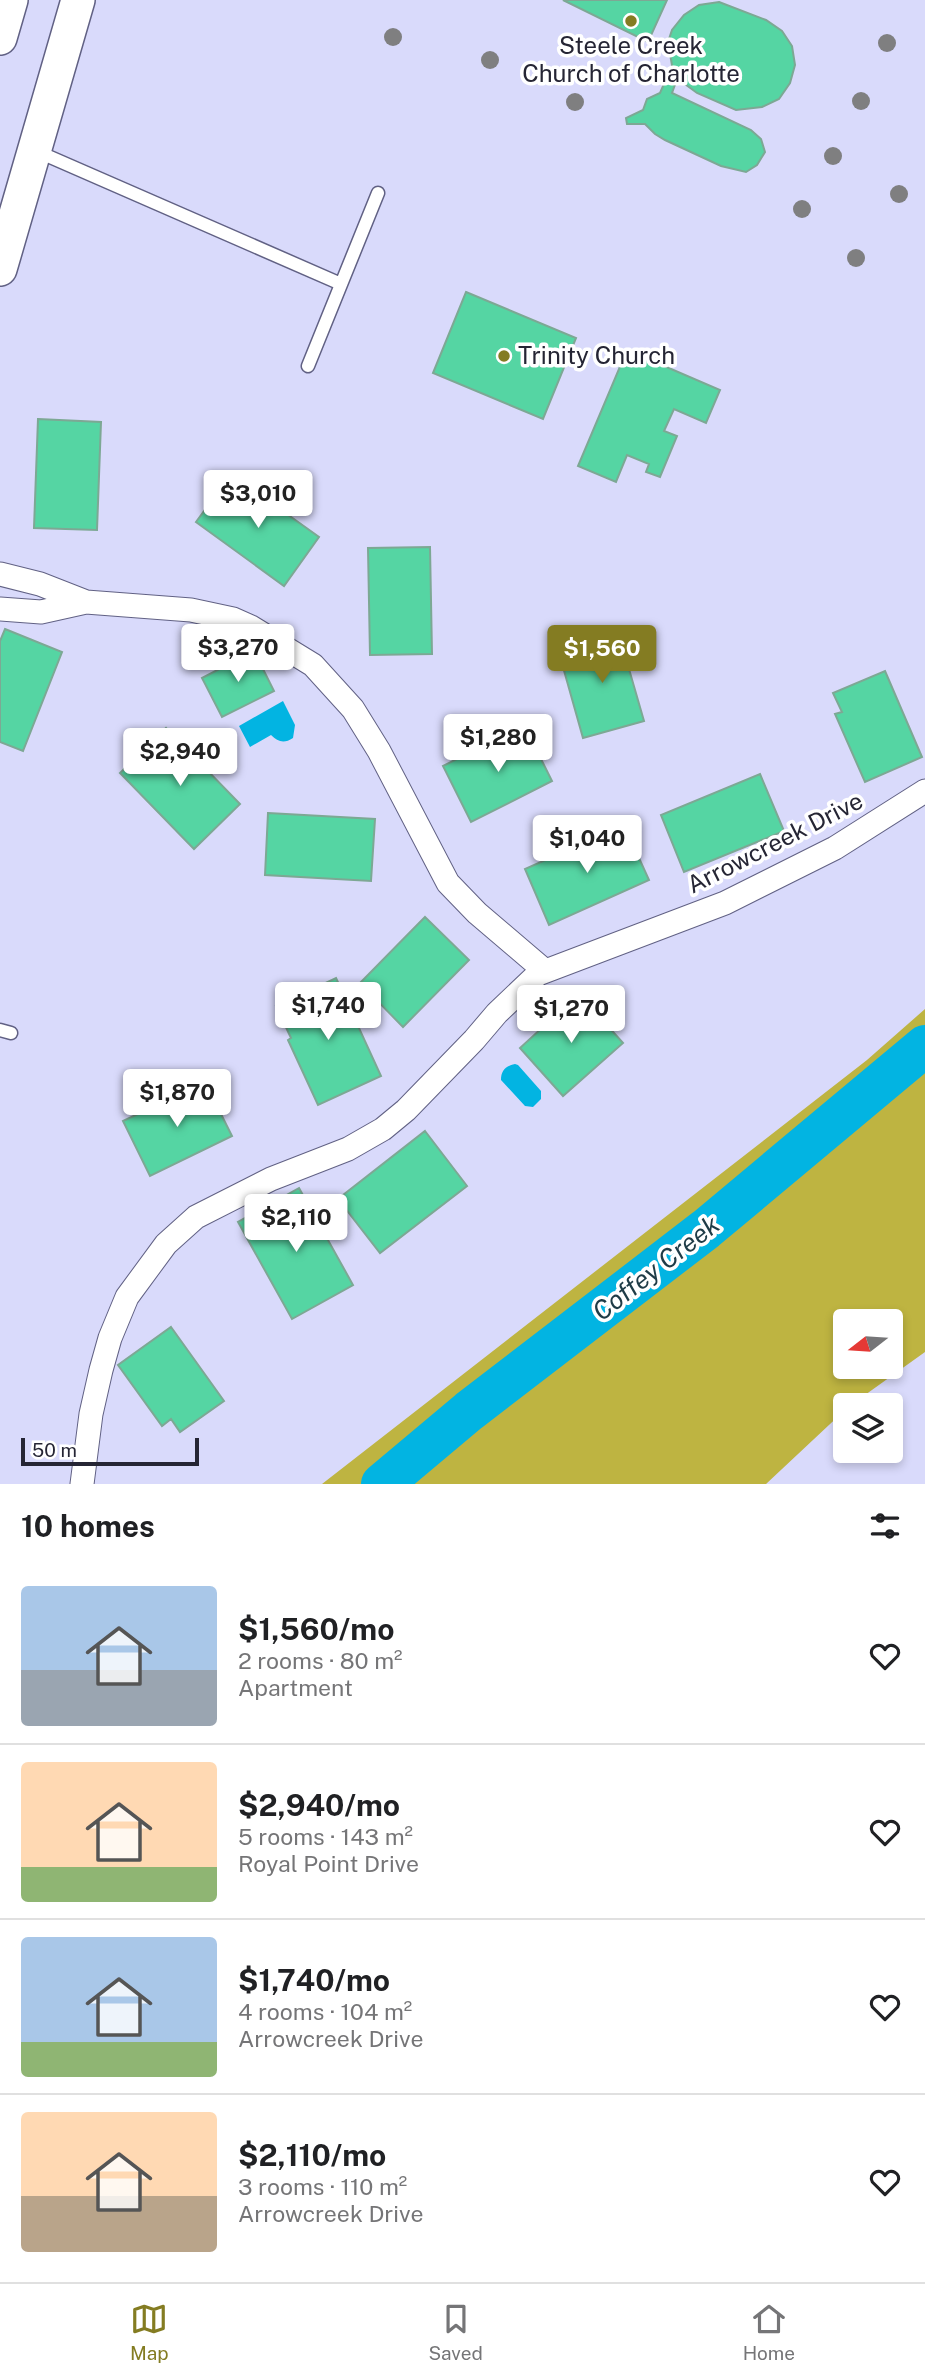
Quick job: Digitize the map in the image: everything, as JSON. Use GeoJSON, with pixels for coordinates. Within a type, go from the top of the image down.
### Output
{"type":"FeatureCollection","features":[{"type":"Feature","properties":{"kind":"main road"},"geometry":{"type":"LineString","coordinates":[[0,38],[11,0]]}},
{"type":"Feature","properties":{"kind":"main road"},"geometry":{"type":"LineString","coordinates":[[0,269],[78,0]]}},
{"type":"Feature","properties":{"kind":"street"},"geometry":{"type":"LineString","coordinates":[[0,574],[40,584],[86,602]]}},
{"type":"Feature","properties":{"kind":"street"},"geometry":{"type":"LineString","coordinates":[[0,609],[41,612],[86,602],[178,608],[233,619],[313,664],[353,709],[379,751],[448,883],[477,913],[545,971]]}},
{"type":"Feature","properties":{"kind":"street","name":"Arrowcreek Drive"},"geometry":{"type":"LineString","coordinates":[[82,1484],[91,1413],[110,1338],[127,1297],[166,1244],[196,1217],[271,1179],[348,1149],[383,1129],[406,1110],[518,991],[538,974],[725,903],[835,848],[925,791]]}},
{"type":"Feature","properties":{"kind":"lane"},"geometry":{"type":"LineString","coordinates":[[34,150],[341,284]]}},
{"type":"Feature","properties":{"kind":"lane"},"geometry":{"type":"LineString","coordinates":[[308,366],[378,194]]}},
{"type":"Feature","properties":{"kind":"shaded area"},"geometry":{"type":"Polygon","coordinates":[[[925,1009],[925,1352],[903,1368],[903,1309],[833,1309],[833,1379],[887,1379],[868,1393],[833,1393],[833,1421],[766,1484],[322,1484],[867,1060],[925,1009]]]}},
{"type":"Feature","properties":{"kind":"water"},"geometry":{"type":"Polygon","coordinates":[[[283,701],[295,725],[293,738],[281,741],[271,735],[250,747],[239,726],[283,701]]]}},
{"type":"Feature","properties":{"kind":"water"},"geometry":{"type":"Polygon","coordinates":[[[515,1064],[541,1091],[541,1099],[533,1107],[525,1106],[501,1080],[504,1069],[515,1064]]]}},
{"type":"Feature","properties":{"kind":"building","name":"Steele Creek Church of Charlotte"},"geometry":{"type":"Polygon","coordinates":[[[563,0],[667,0],[648,42],[563,0]]]}},
{"type":"Feature","properties":{"kind":"building"},"geometry":{"type":"Polygon","coordinates":[[[719,2],[766,20],[782,31],[792,46],[795,65],[790,83],[779,99],[762,107],[736,110],[697,93],[678,79],[676,82],[672,93],[751,130],[761,139],[765,152],[757,165],[746,172],[721,166],[665,140],[645,124],[627,124],[626,118],[643,110],[647,99],[660,93],[667,77],[673,71],[668,42],[672,30],[684,15],[699,5],[719,2]]]}},
{"type":"Feature","properties":{"kind":"building","name":"Trinity Church"},"geometry":{"type":"Polygon","coordinates":[[[466,292],[576,338],[543,419],[433,373],[466,292]]]}},
{"type":"Feature","properties":{"kind":"building"},"geometry":{"type":"Polygon","coordinates":[[[627,350],[720,390],[706,423],[674,409],[664,431],[677,436],[660,477],[646,472],[649,464],[627,455],[616,482],[578,466],[627,350]]]}},
{"type":"Feature","properties":{"kind":"building"},"geometry":{"type":"Polygon","coordinates":[[[38,419],[101,422],[97,530],[34,528],[38,419]]]}},
{"type":"Feature","properties":{"kind":"building"},"geometry":{"type":"Polygon","coordinates":[[[231,474],[319,537],[284,586],[196,522],[231,474]]]}},
{"type":"Feature","properties":{"kind":"building"},"geometry":{"type":"Polygon","coordinates":[[[430,547],[432,654],[370,655],[368,548],[430,547]]]}},
{"type":"Feature","properties":{"kind":"building"},"geometry":{"type":"Polygon","coordinates":[[[5,629],[62,652],[23,751],[0,742],[0,641],[5,629]]]}},
{"type":"Feature","properties":{"kind":"building"},"geometry":{"type":"Polygon","coordinates":[[[618,631],[644,721],[583,738],[563,667],[570,665],[564,646],[618,631]]]}},
{"type":"Feature","properties":{"kind":"building"},"geometry":{"type":"Polygon","coordinates":[[[254,651],[274,691],[222,717],[202,678],[254,651]]]}},
{"type":"Feature","properties":{"kind":"building"},"geometry":{"type":"Polygon","coordinates":[[[885,671],[922,757],[865,782],[835,714],[842,712],[833,693],[885,671]]]}},
{"type":"Feature","properties":{"kind":"building"},"geometry":{"type":"Polygon","coordinates":[[[524,725],[552,781],[471,822],[443,766],[524,725]]]}},
{"type":"Feature","properties":{"kind":"building"},"geometry":{"type":"Polygon","coordinates":[[[166,728],[240,804],[194,849],[120,773],[166,728]]]}},
{"type":"Feature","properties":{"kind":"building"},"geometry":{"type":"Polygon","coordinates":[[[760,774],[784,831],[684,872],[661,815],[760,774]]]}},
{"type":"Feature","properties":{"kind":"building"},"geometry":{"type":"Polygon","coordinates":[[[268,813],[375,819],[371,881],[265,875],[268,813]]]}},
{"type":"Feature","properties":{"kind":"building"},"geometry":{"type":"Polygon","coordinates":[[[624,825],[649,880],[549,925],[525,869],[624,825]]]}},
{"type":"Feature","properties":{"kind":"building"},"geometry":{"type":"Polygon","coordinates":[[[425,917],[469,960],[403,1027],[360,983],[425,917]]]}},
{"type":"Feature","properties":{"kind":"building"},"geometry":{"type":"Polygon","coordinates":[[[336,978],[381,1076],[318,1105],[288,1040],[291,1038],[276,1006],[336,978]]]}},
{"type":"Feature","properties":{"kind":"building"},"geometry":{"type":"Polygon","coordinates":[[[579,994],[623,1043],[563,1096],[520,1048],[579,994]]]}},
{"type":"Feature","properties":{"kind":"building"},"geometry":{"type":"Polygon","coordinates":[[[205,1082],[232,1136],[150,1176],[123,1121],[205,1082]]]}},
{"type":"Feature","properties":{"kind":"building"},"geometry":{"type":"Polygon","coordinates":[[[425,1131],[467,1186],[380,1253],[338,1199],[425,1131]]]}},
{"type":"Feature","properties":{"kind":"building"},"geometry":{"type":"Polygon","coordinates":[[[299,1188],[353,1285],[292,1319],[238,1222],[299,1188]]]}},
{"type":"Feature","properties":{"kind":"building"},"geometry":{"type":"Polygon","coordinates":[[[171,1327],[224,1401],[180,1432],[171,1419],[162,1426],[118,1365],[171,1327]]]}},
{"type":"Feature","properties":{"kind":"waterway","name":"Coffey Creek"},"geometry":{"type":"LineString","coordinates":[[382,1484],[469,1411],[706,1229],[925,1046]]}},
{"type":"Feature","properties":{"kind":"place","name":"Steele Creek Church of Charlotte"},"geometry":{"type":"Point","coordinates":[631,21]}},
{"type":"Feature","properties":{"kind":"place","name":"Trinity Church"},"geometry":{"type":"Point","coordinates":[504,356]}}]}
